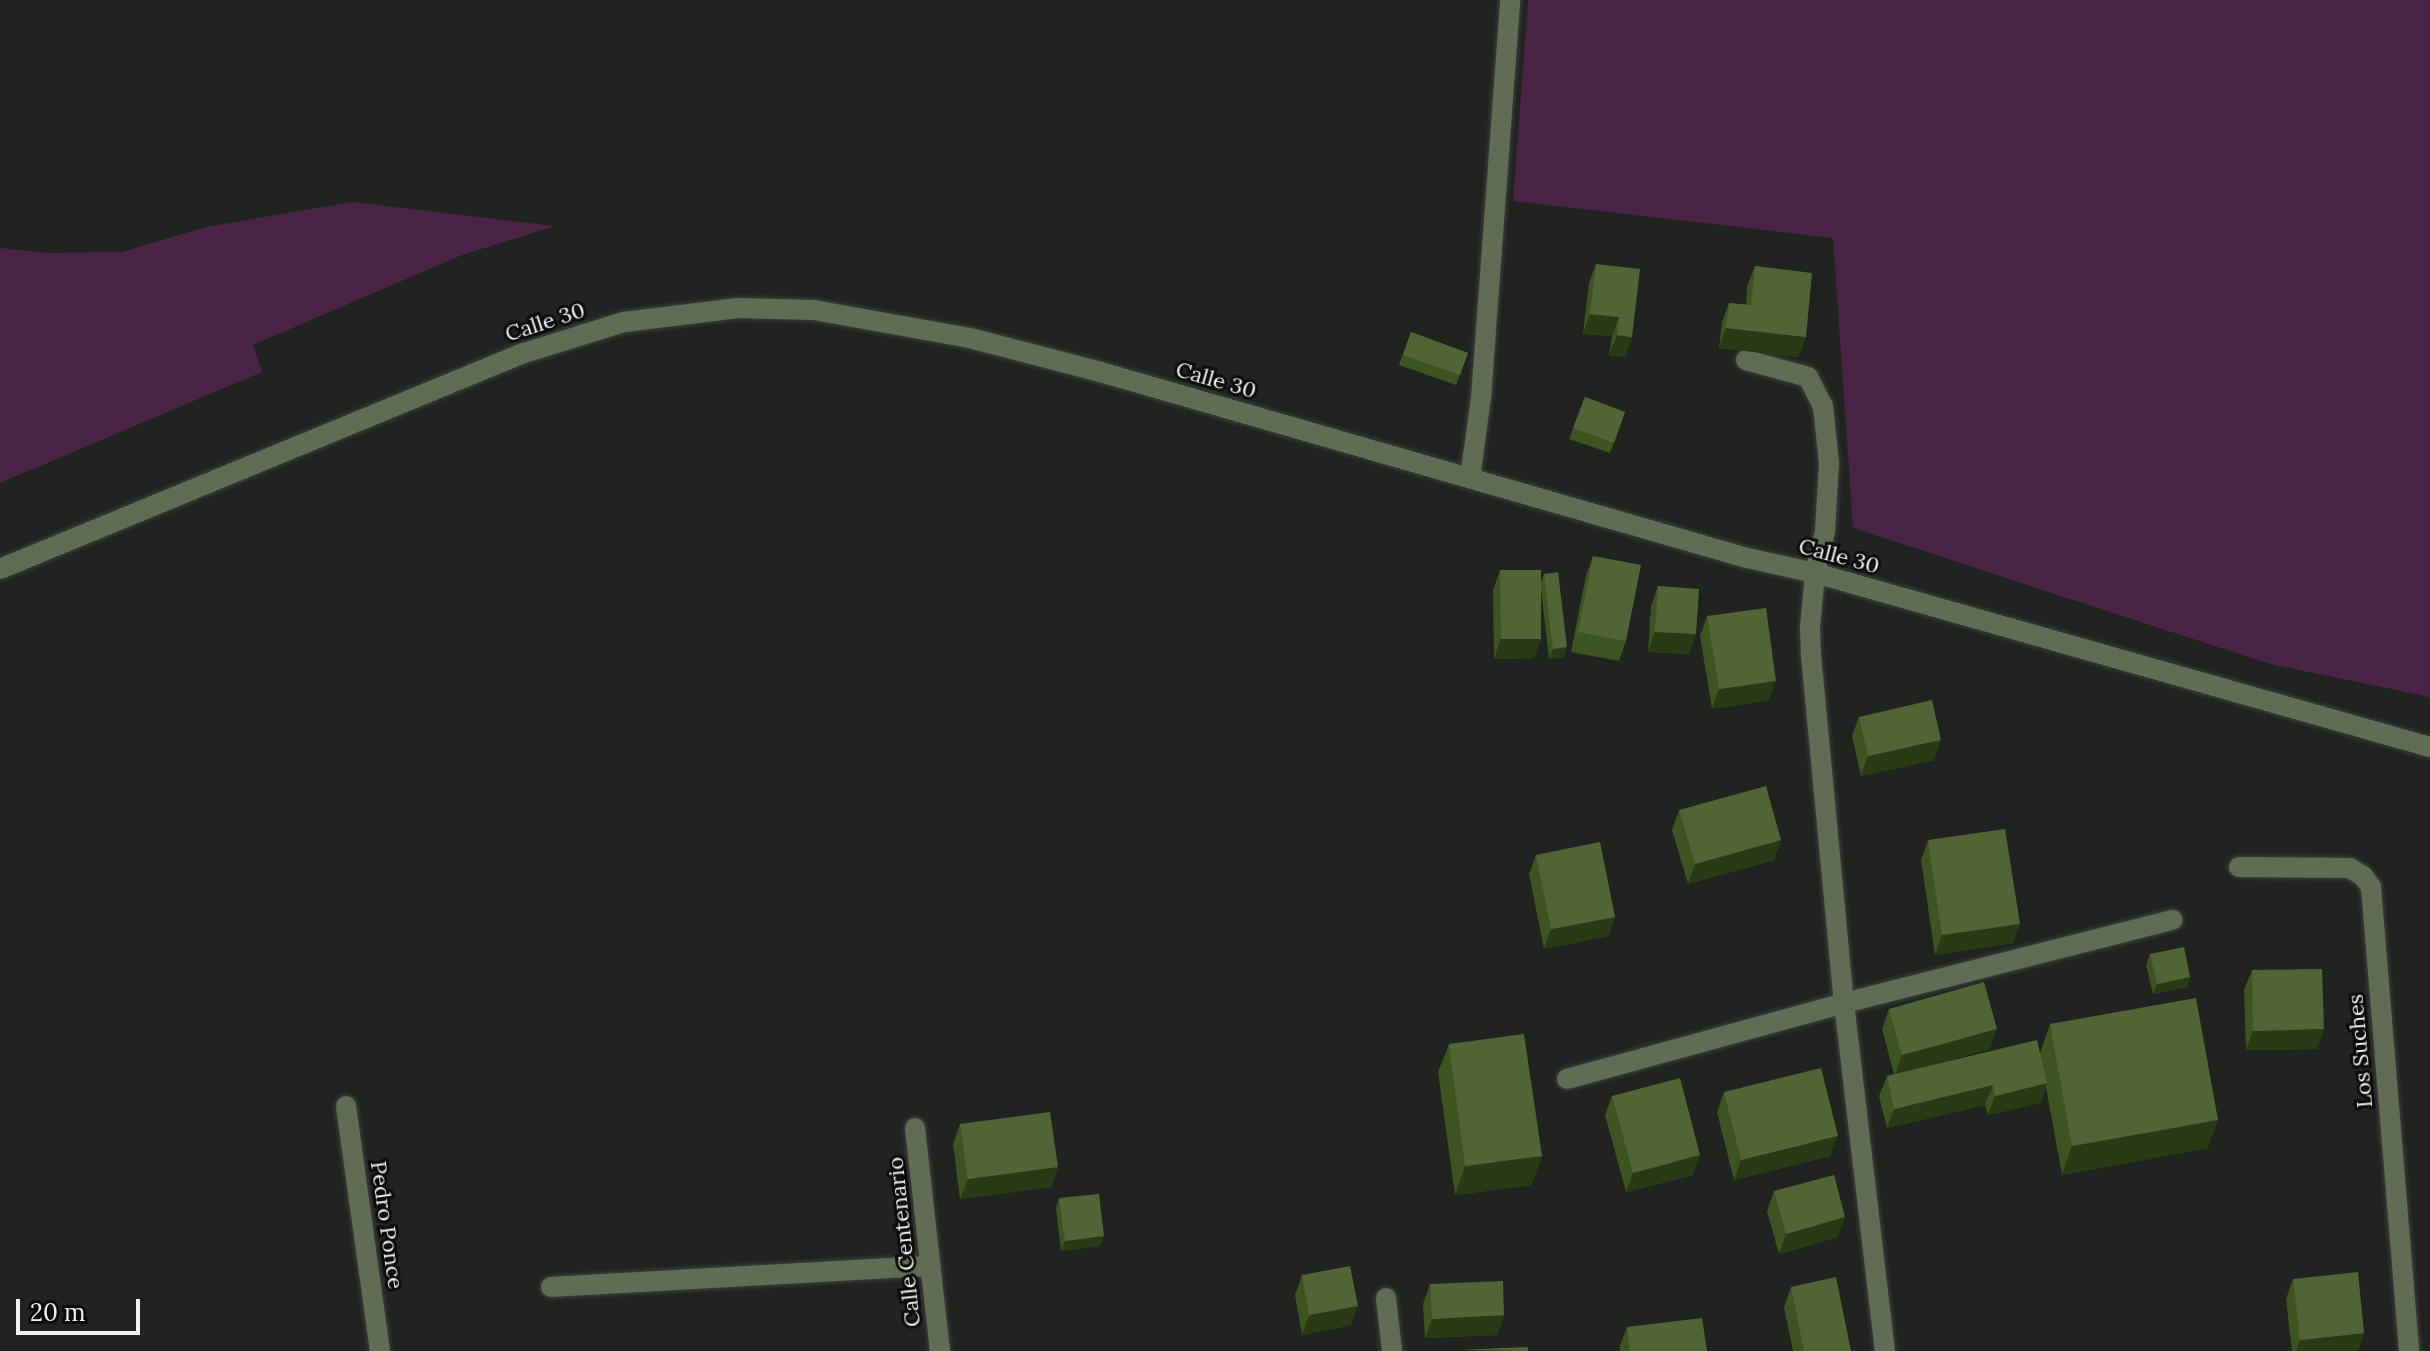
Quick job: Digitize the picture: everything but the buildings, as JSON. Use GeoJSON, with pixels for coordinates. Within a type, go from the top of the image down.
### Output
{"type":"FeatureCollection","features":[{"type":"Feature","properties":{"kind":"street"},"geometry":{"type":"LineString","coordinates":[[1470,474],[1477,433],[1510,0]]}},
{"type":"Feature","properties":{"kind":"street","name":"Calle 30"},"geometry":{"type":"LineString","coordinates":[[0,569],[521,354],[624,322],[738,308],[814,310],[970,338],[1470,474],[1747,558],[1817,568],[2430,747]]}},
{"type":"Feature","properties":{"kind":"street"},"geometry":{"type":"LineString","coordinates":[[1746,360],[1808,377],[1823,406],[1829,463],[1811,655],[1844,1003],[1885,1351]]}},
{"type":"Feature","properties":{"kind":"street","name":"Los Suches"},"geometry":{"type":"LineString","coordinates":[[2239,867],[2350,868],[2363,876],[2371,887],[2409,1351]]}},
{"type":"Feature","properties":{"kind":"street"},"geometry":{"type":"LineString","coordinates":[[1567,1079],[1844,1003],[2173,920]]}},
{"type":"Feature","properties":{"kind":"street","name":"Pedro Ponce"},"geometry":{"type":"LineString","coordinates":[[346,1106],[380,1351]]}},
{"type":"Feature","properties":{"kind":"street","name":"Calle Centenario"},"geometry":{"type":"LineString","coordinates":[[915,1128],[940,1351]]}},
{"type":"Feature","properties":{"kind":"street"},"geometry":{"type":"LineString","coordinates":[[551,1287],[930,1266]]}},
{"type":"Feature","properties":{"kind":"street"},"geometry":{"type":"LineString","coordinates":[[1386,1298],[1392,1351]]}},
{"type":"Feature","properties":{"kind":"shaded area"},"geometry":{"type":"Polygon","coordinates":[[[1528,0],[2430,0],[2430,697],[2270,664],[1853,528],[1833,238],[1513,201],[1528,0]]]}},
{"type":"Feature","properties":{"kind":"shaded area"},"geometry":{"type":"Polygon","coordinates":[[[353,202],[555,226],[462,255],[253,345],[262,372],[0,483],[0,248],[48,253],[122,252],[206,227],[353,202]]]}}]}
